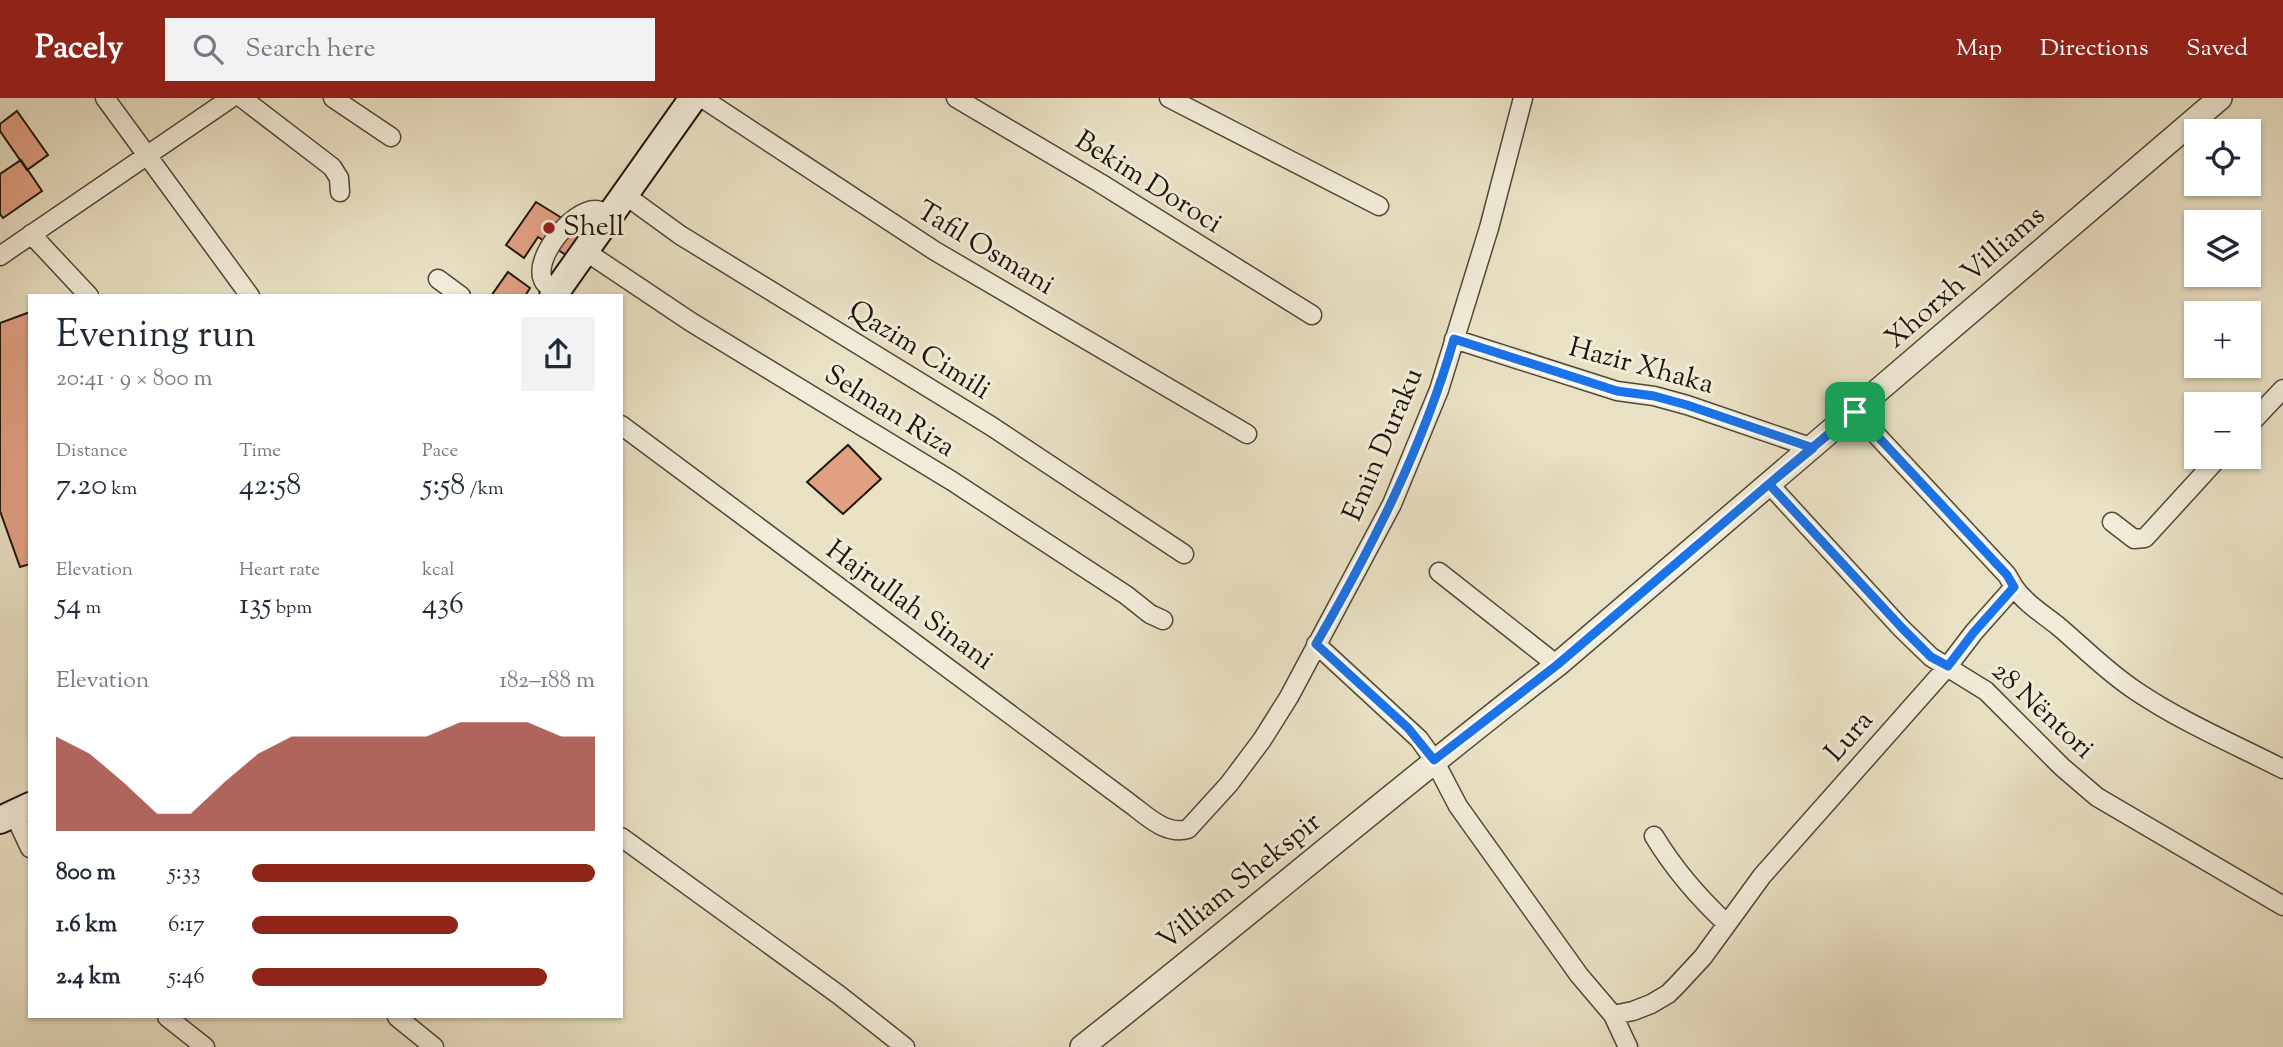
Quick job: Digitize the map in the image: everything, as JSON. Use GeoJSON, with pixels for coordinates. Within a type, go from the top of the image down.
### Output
{"type":"FeatureCollection","features":[{"type":"Feature","properties":{"kind":"main road"},"geometry":{"type":"LineString","coordinates":[[554,294],[694,98]]}},
{"type":"Feature","properties":{"kind":"street"},"geometry":{"type":"LineString","coordinates":[[105,98],[249,294]]}},
{"type":"Feature","properties":{"kind":"street"},"geometry":{"type":"LineString","coordinates":[[0,256],[232,98]]}},
{"type":"Feature","properties":{"kind":"street"},"geometry":{"type":"LineString","coordinates":[[242,98],[332,167],[339,178],[340,192]]}},
{"type":"Feature","properties":{"kind":"street"},"geometry":{"type":"LineString","coordinates":[[333,98],[391,137]]}},
{"type":"Feature","properties":{"kind":"street","name":"Tafil Osmani"},"geometry":{"type":"LineString","coordinates":[[702,98],[934,251],[1247,434]]}},
{"type":"Feature","properties":{"kind":"street","name":"Bekim Doroci"},"geometry":{"type":"LineString","coordinates":[[956,98],[1100,183],[1312,315]]}},
{"type":"Feature","properties":{"kind":"street"},"geometry":{"type":"LineString","coordinates":[[1169,98],[1379,206]]}},
{"type":"Feature","properties":{"kind":"street"},"geometry":{"type":"LineString","coordinates":[[1185,98],[1346,178]]}},
{"type":"Feature","properties":{"kind":"street","name":"Emin Duraku"},"geometry":{"type":"LineString","coordinates":[[1166,829],[1182,831],[1193,826],[1262,740],[1289,697],[1392,504],[1439,390],[1489,228],[1523,98]]}},
{"type":"Feature","properties":{"kind":"street","name":"Xhorxh Villiams"},"geometry":{"type":"LineString","coordinates":[[1434,760],[1557,665],[2220,98]]}},
{"type":"Feature","properties":{"kind":"street"},"geometry":{"type":"LineString","coordinates":[[554,294],[545,284],[541,270],[544,259],[563,230],[573,219],[593,210],[601,211],[618,206]]}},
{"type":"Feature","properties":{"kind":"street","name":"Qazim Cimili"},"geometry":{"type":"LineString","coordinates":[[618,206],[680,235],[991,426],[1184,554]]}},
{"type":"Feature","properties":{"kind":"street"},"geometry":{"type":"LineString","coordinates":[[32,234],[87,294]]}},
{"type":"Feature","properties":{"kind":"street","name":"Selman Riza"},"geometry":{"type":"LineString","coordinates":[[585,251],[725,343],[952,481],[1126,595],[1150,614],[1163,620]]}},
{"type":"Feature","properties":{"kind":"street"},"geometry":{"type":"LineString","coordinates":[[438,279],[458,294]]}},
{"type":"Feature","properties":{"kind":"street","name":"Hazir Xhaka"},"geometry":{"type":"LineString","coordinates":[[1454,339],[1617,391],[1654,396],[1687,405],[1813,448]]}},
{"type":"Feature","properties":{"kind":"street"},"geometry":{"type":"LineString","coordinates":[[2261,412],[2283,388]]}},
{"type":"Feature","properties":{"kind":"street"},"geometry":{"type":"LineString","coordinates":[[1855,412],[2007,575],[2020,595],[2091,657],[2135,691],[2172,713],[2283,769]]}},
{"type":"Feature","properties":{"kind":"street","name":"Hajrullah Sinani"},"geometry":{"type":"LineString","coordinates":[[623,426],[1166,829]]}},
{"type":"Feature","properties":{"kind":"street"},"geometry":{"type":"LineString","coordinates":[[2112,522],[2134,539],[2145,538],[2208,469]]}},
{"type":"Feature","properties":{"kind":"street","name":"28 Nëntori"},"geometry":{"type":"LineString","coordinates":[[1769,484],[1931,657],[1986,691],[2062,767],[2097,797],[2283,905]]}},
{"type":"Feature","properties":{"kind":"street"},"geometry":{"type":"LineString","coordinates":[[1439,572],[1557,665]]}},
{"type":"Feature","properties":{"kind":"street","name":"Lura"},"geometry":{"type":"LineString","coordinates":[[1613,1015],[1633,1011],[1668,994],[1703,957],[1762,876],[1948,666],[2014,587]]}},
{"type":"Feature","properties":{"kind":"street"},"geometry":{"type":"LineString","coordinates":[[1316,644],[1408,728],[1434,760],[1465,817],[1579,975],[1613,1015],[1628,1047]]}},
{"type":"Feature","properties":{"kind":"street","name":"Villiam Shekspir"},"geometry":{"type":"LineString","coordinates":[[1082,1047],[1232,928],[1434,760]]}},
{"type":"Feature","properties":{"kind":"street"},"geometry":{"type":"LineString","coordinates":[[15,814],[28,843]]}},
{"type":"Feature","properties":{"kind":"street"},"geometry":{"type":"LineString","coordinates":[[1654,836],[1702,901],[1727,925]]}},
{"type":"Feature","properties":{"kind":"street"},"geometry":{"type":"LineString","coordinates":[[623,838],[839,995],[905,1047]]}},
{"type":"Feature","properties":{"kind":"street"},"geometry":{"type":"LineString","coordinates":[[168,1018],[205,1047]]}},
{"type":"Feature","properties":{"kind":"street"},"geometry":{"type":"LineString","coordinates":[[398,1018],[434,1047]]}},
{"type":"Feature","properties":{"kind":"building"},"geometry":{"type":"Polygon","coordinates":[[[17,111],[48,155],[27,170],[0,131],[0,124],[17,111]]]}},
{"type":"Feature","properties":{"kind":"building"},"geometry":{"type":"Polygon","coordinates":[[[21,160],[42,191],[3,218],[0,214],[0,174],[21,160]]]}},
{"type":"Feature","properties":{"kind":"building"},"geometry":{"type":"Polygon","coordinates":[[[536,202],[586,233],[569,257],[538,237],[524,258],[506,245],[536,202]]]}},
{"type":"Feature","properties":{"kind":"building"},"geometry":{"type":"Polygon","coordinates":[[[508,272],[530,288],[526,294],[492,294],[508,272]]]}},
{"type":"Feature","properties":{"kind":"building"},"geometry":{"type":"Polygon","coordinates":[[[28,313],[28,565],[20,567],[0,511],[0,323],[28,313]]]}},
{"type":"Feature","properties":{"kind":"building"},"geometry":{"type":"Polygon","coordinates":[[[848,445],[881,479],[843,514],[807,482],[848,445]]]}},
{"type":"Feature","properties":{"kind":"place","name":"Shell"},"geometry":{"type":"Point","coordinates":[549,228]}},
{"type":"Feature","properties":{"kind":"route"},"geometry":{"type":"LineString","coordinates":[[1855,412],[1813,448],[1782,473],[1557,665],[1434,760],[1408,728],[1316,644],[1392,504],[1417,449],[1454,339],[1617,391],[1654,396],[1687,405],[1813,448],[1782,473],[1769,484],[1796,512],[1902,628],[1931,657],[1948,666],[2014,587],[2007,575],[1855,412]]}}]}
